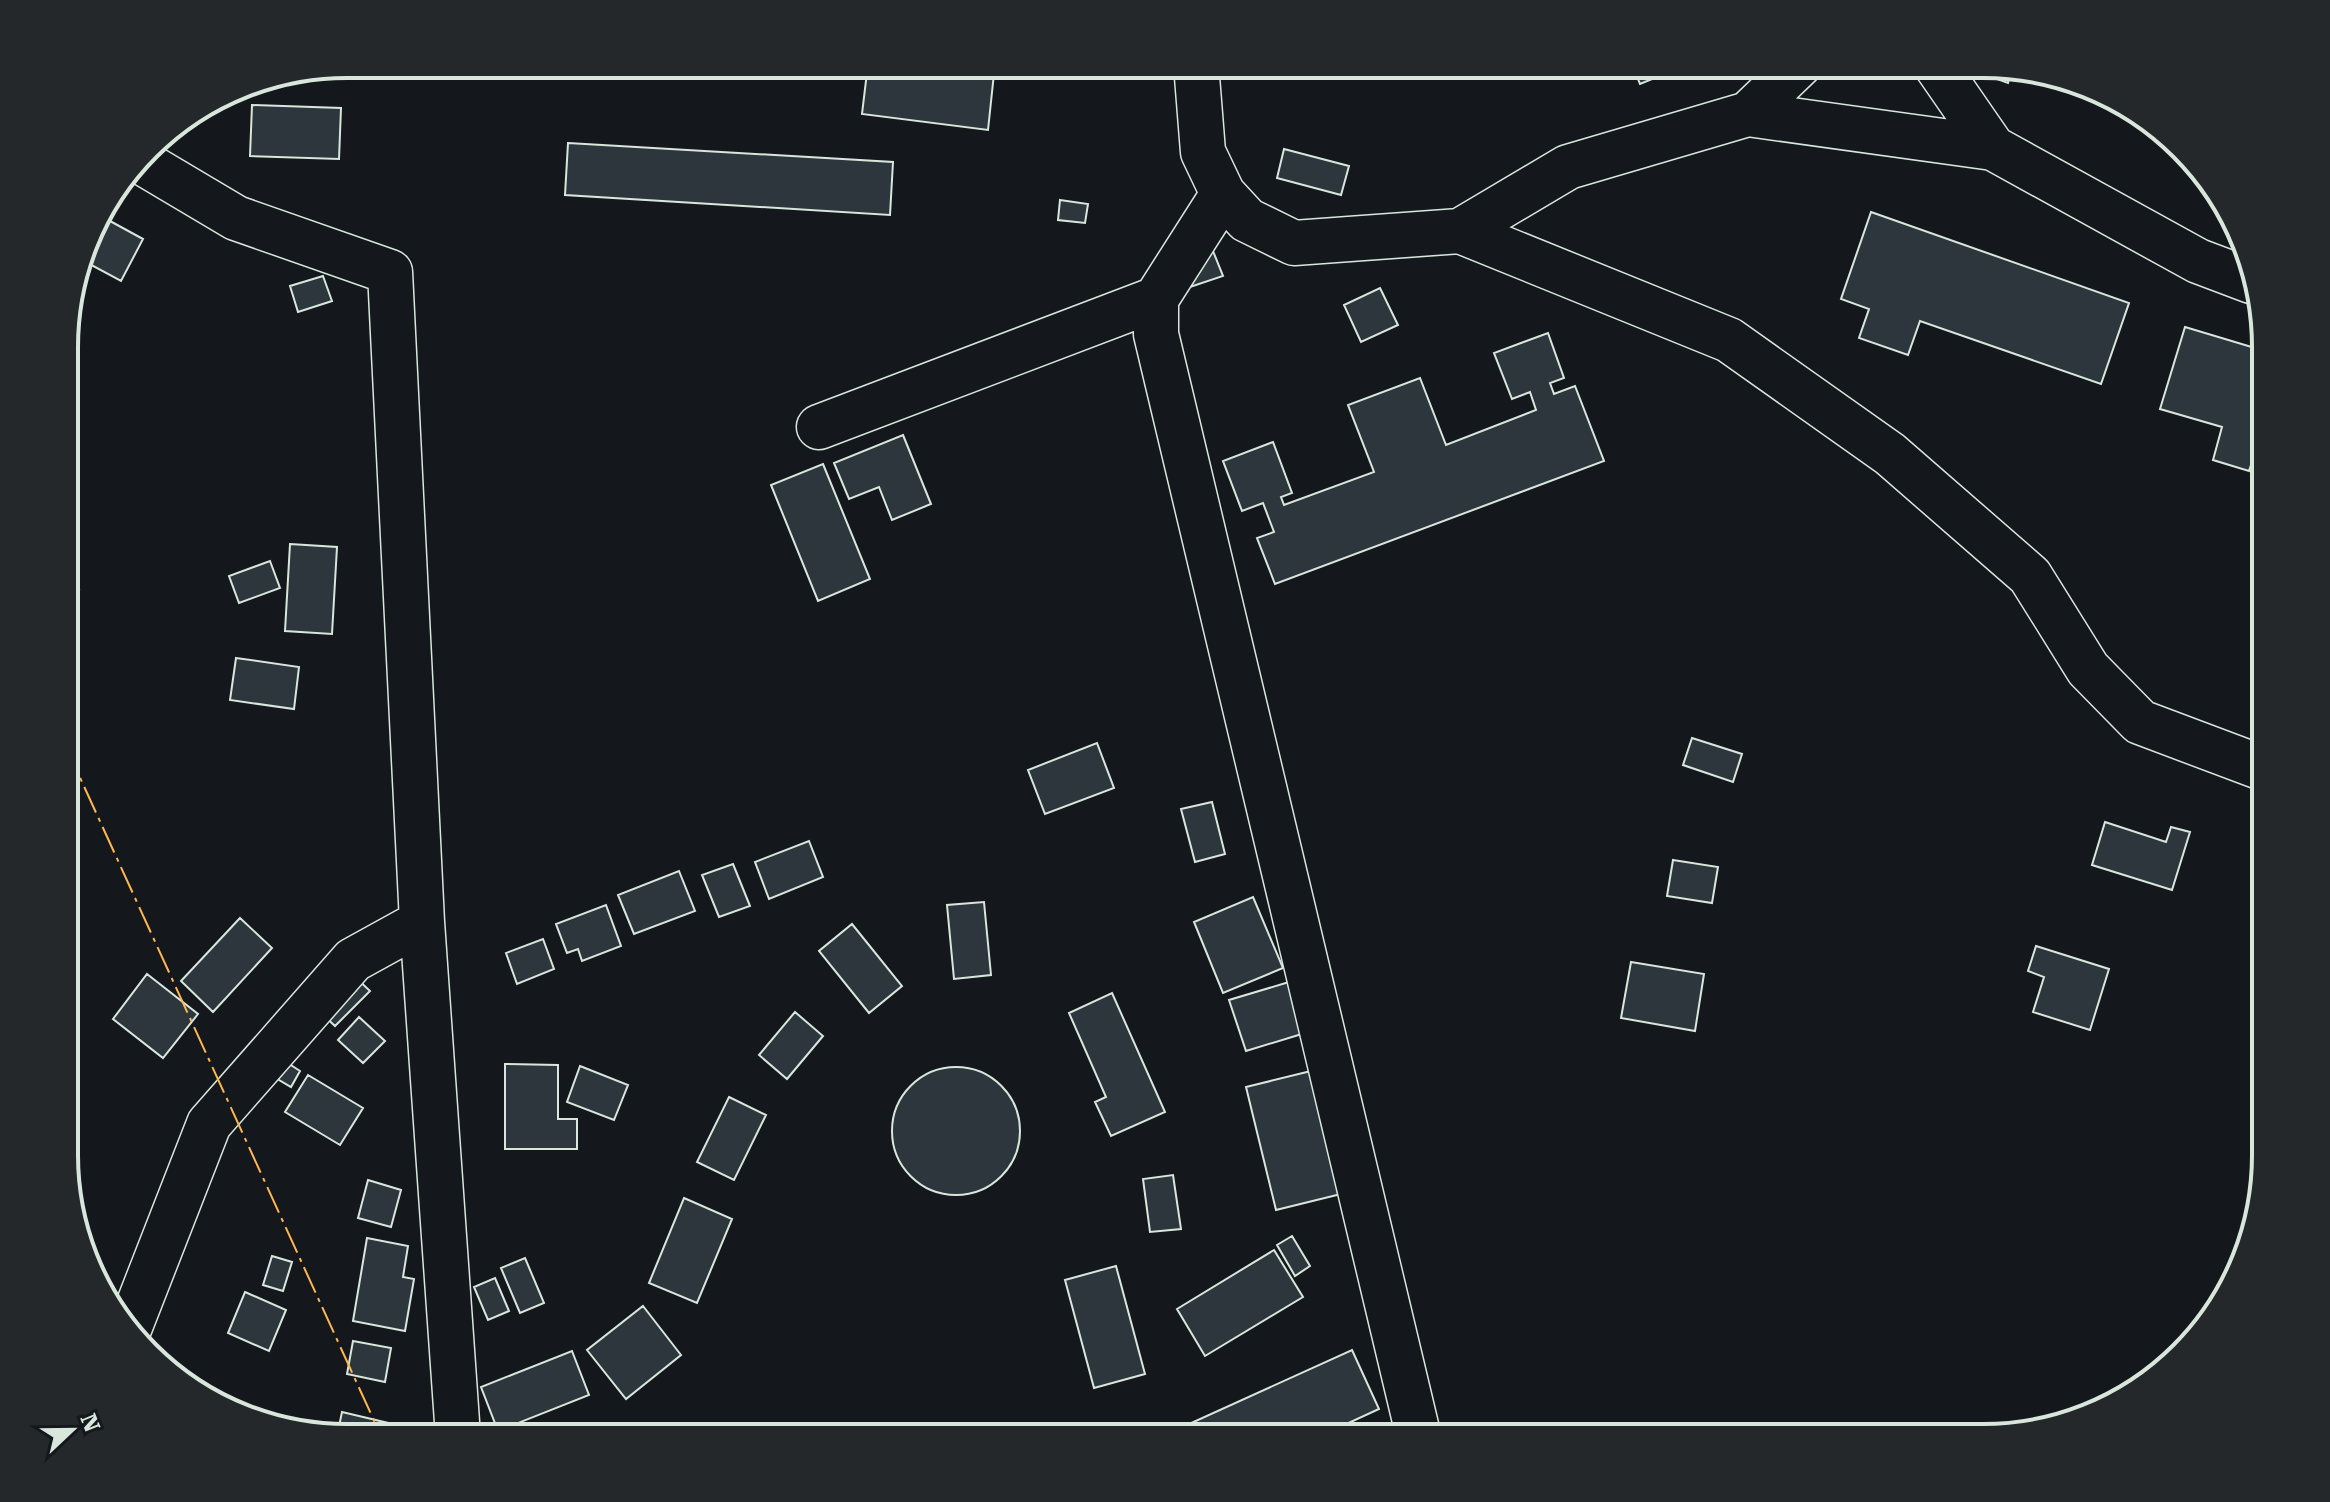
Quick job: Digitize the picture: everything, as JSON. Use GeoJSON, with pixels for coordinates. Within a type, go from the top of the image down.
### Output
{"type":"FeatureCollection","features":[{"type":"Feature","properties":{"kind":"street"},"geometry":{"type":"LineString","coordinates":[[1197,78],[1203,152],[1223,194],[1247,220],[1294,243],[1460,231],[1729,340],[1890,454],[2030,576],[2088,669],[2140,722],[2251,764]]}},
{"type":"Feature","properties":{"kind":"street"},"geometry":{"type":"LineString","coordinates":[[1748,114],[1785,78]]}},
{"type":"Feature","properties":{"kind":"street"},"geometry":{"type":"LineString","coordinates":[[1945,78],[1993,148]]}},
{"type":"Feature","properties":{"kind":"street"},"geometry":{"type":"LineString","coordinates":[[1460,231],[1568,167],[1748,114],[1993,148],[2198,261],[2242,278]]}},
{"type":"Feature","properties":{"kind":"street"},"geometry":{"type":"LineString","coordinates":[[149,166],[236,218],[390,272],[422,922],[457,1424]]}},
{"type":"Feature","properties":{"kind":"street"},"geometry":{"type":"LineString","coordinates":[[1223,194],[1156,299],[1156,334],[1416,1423]]}},
{"type":"Feature","properties":{"kind":"street"},"geometry":{"type":"LineString","coordinates":[[819,427],[1156,299]]}},
{"type":"Feature","properties":{"kind":"street"},"geometry":{"type":"LineString","coordinates":[[133,1318],[209,1124],[353,960],[422,922]]}},
{"type":"Feature","properties":{"kind":"building"},"geometry":{"type":"Polygon","coordinates":[[[866,78],[994,78],[988,130],[862,114],[866,78]]]}},
{"type":"Feature","properties":{"kind":"building"},"geometry":{"type":"Polygon","coordinates":[[[1638,78],[1655,78],[1640,84],[1638,78]]]}},
{"type":"Feature","properties":{"kind":"building"},"geometry":{"type":"Polygon","coordinates":[[[252,105],[341,108],[339,159],[250,156],[252,105]]]}},
{"type":"Feature","properties":{"kind":"building"},"geometry":{"type":"Polygon","coordinates":[[[568,143],[893,162],[890,215],[565,195],[568,143]]]}},
{"type":"Feature","properties":{"kind":"building"},"geometry":{"type":"Polygon","coordinates":[[[1284,149],[1349,166],[1341,195],[1277,178],[1284,149]]]}},
{"type":"Feature","properties":{"kind":"building"},"geometry":{"type":"Polygon","coordinates":[[[1060,200],[1088,204],[1085,223],[1058,220],[1060,200]]]}},
{"type":"Feature","properties":{"kind":"building"},"geometry":{"type":"Polygon","coordinates":[[[1871,212],[2129,303],[2101,384],[1920,321],[1908,355],[1859,338],[1869,309],[1841,299],[1871,212]]]}},
{"type":"Feature","properties":{"kind":"building"},"geometry":{"type":"Polygon","coordinates":[[[110,221],[143,239],[121,281],[91,265],[110,221]]]}},
{"type":"Feature","properties":{"kind":"building"},"geometry":{"type":"Polygon","coordinates":[[[1213,251],[1223,276],[1190,287],[1181,263],[1213,251]]]}},
{"type":"Feature","properties":{"kind":"building"},"geometry":{"type":"Polygon","coordinates":[[[323,276],[332,301],[298,312],[290,286],[323,276]]]}},
{"type":"Feature","properties":{"kind":"building"},"geometry":{"type":"Polygon","coordinates":[[[1380,288],[1398,325],[1361,342],[1344,305],[1380,288]]]}},
{"type":"Feature","properties":{"kind":"building"},"geometry":{"type":"Polygon","coordinates":[[[2185,327],[2251,347],[2249,471],[2213,460],[2222,427],[2160,409],[2185,327]]]}},
{"type":"Feature","properties":{"kind":"building"},"geometry":{"type":"Polygon","coordinates":[[[1548,333],[1564,378],[1550,383],[1554,394],[1575,386],[1604,461],[1275,584],[1257,538],[1274,532],[1263,503],[1242,511],[1223,461],[1273,442],[1292,493],[1281,497],[1284,505],[1374,472],[1348,405],[1420,378],[1446,445],[1536,410],[1530,392],[1512,399],[1494,353],[1548,333]]]}},
{"type":"Feature","properties":{"kind":"building"},"geometry":{"type":"Polygon","coordinates":[[[903,435],[931,504],[892,520],[879,487],[849,499],[834,463],[903,435]]]}},
{"type":"Feature","properties":{"kind":"building"},"geometry":{"type":"Polygon","coordinates":[[[823,464],[870,579],[818,601],[771,485],[823,464]]]}},
{"type":"Feature","properties":{"kind":"building"},"geometry":{"type":"Polygon","coordinates":[[[290,544],[337,547],[332,634],[285,631],[290,544]]]}},
{"type":"Feature","properties":{"kind":"building"},"geometry":{"type":"Polygon","coordinates":[[[270,561],[280,588],[239,603],[229,576],[270,561]]]}},
{"type":"Feature","properties":{"kind":"building"},"geometry":{"type":"Polygon","coordinates":[[[236,658],[299,667],[294,709],[230,700],[236,658]]]}},
{"type":"Feature","properties":{"kind":"building"},"geometry":{"type":"Polygon","coordinates":[[[1692,738],[1742,754],[1733,782],[1683,765],[1692,738]]]}},
{"type":"Feature","properties":{"kind":"building"},"geometry":{"type":"Polygon","coordinates":[[[1097,743],[1114,788],[1045,814],[1028,770],[1097,743]]]}},
{"type":"Feature","properties":{"kind":"building"},"geometry":{"type":"Polygon","coordinates":[[[1212,802],[1225,854],[1195,862],[1181,809],[1212,802]]]}},
{"type":"Feature","properties":{"kind":"building"},"geometry":{"type":"Polygon","coordinates":[[[2105,822],[2166,842],[2171,827],[2190,832],[2172,890],[2092,865],[2105,822]]]}},
{"type":"Feature","properties":{"kind":"building"},"geometry":{"type":"Polygon","coordinates":[[[809,841],[823,877],[769,899],[755,862],[809,841]]]}},
{"type":"Feature","properties":{"kind":"building"},"geometry":{"type":"Polygon","coordinates":[[[1673,860],[1718,867],[1712,903],[1667,896],[1673,860]]]}},
{"type":"Feature","properties":{"kind":"building"},"geometry":{"type":"Polygon","coordinates":[[[733,864],[750,906],[719,917],[702,875],[733,864]]]}},
{"type":"Feature","properties":{"kind":"building"},"geometry":{"type":"Polygon","coordinates":[[[679,871],[695,911],[634,934],[618,895],[679,871]]]}},
{"type":"Feature","properties":{"kind":"building"},"geometry":{"type":"Polygon","coordinates":[[[1253,897],[1283,968],[1223,993],[1194,922],[1253,897]]]}},
{"type":"Feature","properties":{"kind":"building"},"geometry":{"type":"Polygon","coordinates":[[[984,902],[991,975],[954,979],[947,905],[984,902]]]}},
{"type":"Feature","properties":{"kind":"building"},"geometry":{"type":"Polygon","coordinates":[[[606,905],[621,946],[582,961],[578,949],[567,953],[556,924],[606,905]]]}},
{"type":"Feature","properties":{"kind":"building"},"geometry":{"type":"Polygon","coordinates":[[[240,918],[272,948],[213,1012],[181,981],[240,918]]]}},
{"type":"Feature","properties":{"kind":"building"},"geometry":{"type":"Polygon","coordinates":[[[852,924],[902,986],[869,1013],[819,951],[852,924]]]}},
{"type":"Feature","properties":{"kind":"building"},"geometry":{"type":"Polygon","coordinates":[[[543,939],[554,969],[517,984],[506,953],[543,939]]]}},
{"type":"Feature","properties":{"kind":"building"},"geometry":{"type":"Polygon","coordinates":[[[2036,946],[2109,969],[2090,1030],[2033,1012],[2044,977],[2028,971],[2036,946]]]}},
{"type":"Feature","properties":{"kind":"building"},"geometry":{"type":"Polygon","coordinates":[[[1631,962],[1704,974],[1695,1031],[1621,1018],[1631,962]]]}},
{"type":"Feature","properties":{"kind":"building"},"geometry":{"type":"Polygon","coordinates":[[[147,974],[198,1014],[163,1058],[113,1019],[147,974]]]}},
{"type":"Feature","properties":{"kind":"building"},"geometry":{"type":"Polygon","coordinates":[[[353,975],[370,991],[335,1026],[318,1010],[353,975]]]}},
{"type":"Feature","properties":{"kind":"building"},"geometry":{"type":"Polygon","coordinates":[[[1289,982],[1305,1033],[1246,1051],[1229,1000],[1289,982]]]}},
{"type":"Feature","properties":{"kind":"building"},"geometry":{"type":"Polygon","coordinates":[[[1112,993],[1165,1112],[1111,1136],[1095,1102],[1106,1097],[1069,1013],[1112,993]]]}},
{"type":"Feature","properties":{"kind":"building"},"geometry":{"type":"Polygon","coordinates":[[[795,1012],[823,1036],[787,1079],[759,1055],[795,1012]]]}},
{"type":"Feature","properties":{"kind":"building"},"geometry":{"type":"Polygon","coordinates":[[[359,1017],[385,1041],[363,1063],[338,1040],[359,1017]]]}},
{"type":"Feature","properties":{"kind":"building"},"geometry":{"type":"Polygon","coordinates":[[[280,1058],[300,1071],[291,1087],[269,1074],[280,1058]]]}},
{"type":"Feature","properties":{"kind":"building"},"geometry":{"type":"Polygon","coordinates":[[[505,1064],[558,1065],[558,1119],[577,1119],[577,1149],[505,1149],[505,1064]]]}},
{"type":"Feature","properties":{"kind":"building"},"geometry":{"type":"Polygon","coordinates":[[[580,1066],[628,1085],[614,1120],[567,1102],[580,1066]]]}},
{"type":"Feature","properties":{"kind":"building"},"geometry":{"type":"Polygon","coordinates":[[[956,1067],[980,1072],[1001,1086],[1015,1107],[1020,1131],[1015,1155],[1001,1176],[980,1190],[956,1195],[932,1190],[911,1176],[897,1155],[892,1131],[897,1107],[911,1086],[932,1072],[956,1067]]]}},
{"type":"Feature","properties":{"kind":"building"},"geometry":{"type":"Polygon","coordinates":[[[1311,1071],[1341,1194],[1276,1210],[1246,1087],[1311,1071]]]}},
{"type":"Feature","properties":{"kind":"building"},"geometry":{"type":"Polygon","coordinates":[[[308,1075],[363,1108],[340,1145],[285,1112],[308,1075]]]}},
{"type":"Feature","properties":{"kind":"building"},"geometry":{"type":"Polygon","coordinates":[[[729,1097],[766,1115],[734,1180],[697,1162],[729,1097]]]}},
{"type":"Feature","properties":{"kind":"building"},"geometry":{"type":"Polygon","coordinates":[[[1173,1175],[1181,1229],[1150,1232],[1143,1179],[1173,1175]]]}},
{"type":"Feature","properties":{"kind":"building"},"geometry":{"type":"Polygon","coordinates":[[[368,1180],[401,1190],[391,1227],[358,1218],[368,1180]]]}},
{"type":"Feature","properties":{"kind":"building"},"geometry":{"type":"Polygon","coordinates":[[[684,1198],[732,1219],[697,1303],[649,1283],[684,1198]]]}},
{"type":"Feature","properties":{"kind":"building"},"geometry":{"type":"Polygon","coordinates":[[[1292,1236],[1310,1266],[1295,1276],[1277,1245],[1292,1236]]]}},
{"type":"Feature","properties":{"kind":"building"},"geometry":{"type":"Polygon","coordinates":[[[367,1238],[408,1246],[403,1277],[414,1279],[405,1331],[353,1321],[367,1238]]]}},
{"type":"Feature","properties":{"kind":"building"},"geometry":{"type":"Polygon","coordinates":[[[1274,1250],[1303,1297],[1205,1356],[1177,1309],[1274,1250]]]}},
{"type":"Feature","properties":{"kind":"building"},"geometry":{"type":"Polygon","coordinates":[[[272,1256],[292,1262],[283,1291],[263,1285],[272,1256]]]}},
{"type":"Feature","properties":{"kind":"building"},"geometry":{"type":"Polygon","coordinates":[[[525,1258],[544,1303],[520,1313],[501,1268],[525,1258]]]}},
{"type":"Feature","properties":{"kind":"building"},"geometry":{"type":"Polygon","coordinates":[[[1116,1266],[1145,1374],[1094,1388],[1065,1280],[1116,1266]]]}},
{"type":"Feature","properties":{"kind":"building"},"geometry":{"type":"Polygon","coordinates":[[[495,1278],[509,1311],[488,1320],[474,1287],[495,1278]]]}},
{"type":"Feature","properties":{"kind":"building"},"geometry":{"type":"Polygon","coordinates":[[[245,1292],[286,1310],[269,1351],[228,1333],[245,1292]]]}},
{"type":"Feature","properties":{"kind":"building"},"geometry":{"type":"Polygon","coordinates":[[[643,1306],[681,1355],[626,1399],[587,1350],[643,1306]]]}},
{"type":"Feature","properties":{"kind":"building"},"geometry":{"type":"Polygon","coordinates":[[[353,1341],[391,1348],[385,1382],[347,1374],[353,1341]]]}},
{"type":"Feature","properties":{"kind":"building"},"geometry":{"type":"Polygon","coordinates":[[[1352,1350],[1379,1409],[1348,1423],[1190,1423],[1352,1350]]]}},
{"type":"Feature","properties":{"kind":"building"},"geometry":{"type":"Polygon","coordinates":[[[572,1351],[589,1395],[516,1424],[495,1424],[481,1387],[572,1351]]]}},
{"type":"Feature","properties":{"kind":"building"},"geometry":{"type":"Polygon","coordinates":[[[342,1412],[393,1424],[347,1424],[340,1424],[342,1412]]]}},
{"type":"Feature","properties":{"kind":"power"},"geometry":{"type":"LineString","coordinates":[[78,773],[376,1424]]}}]}
